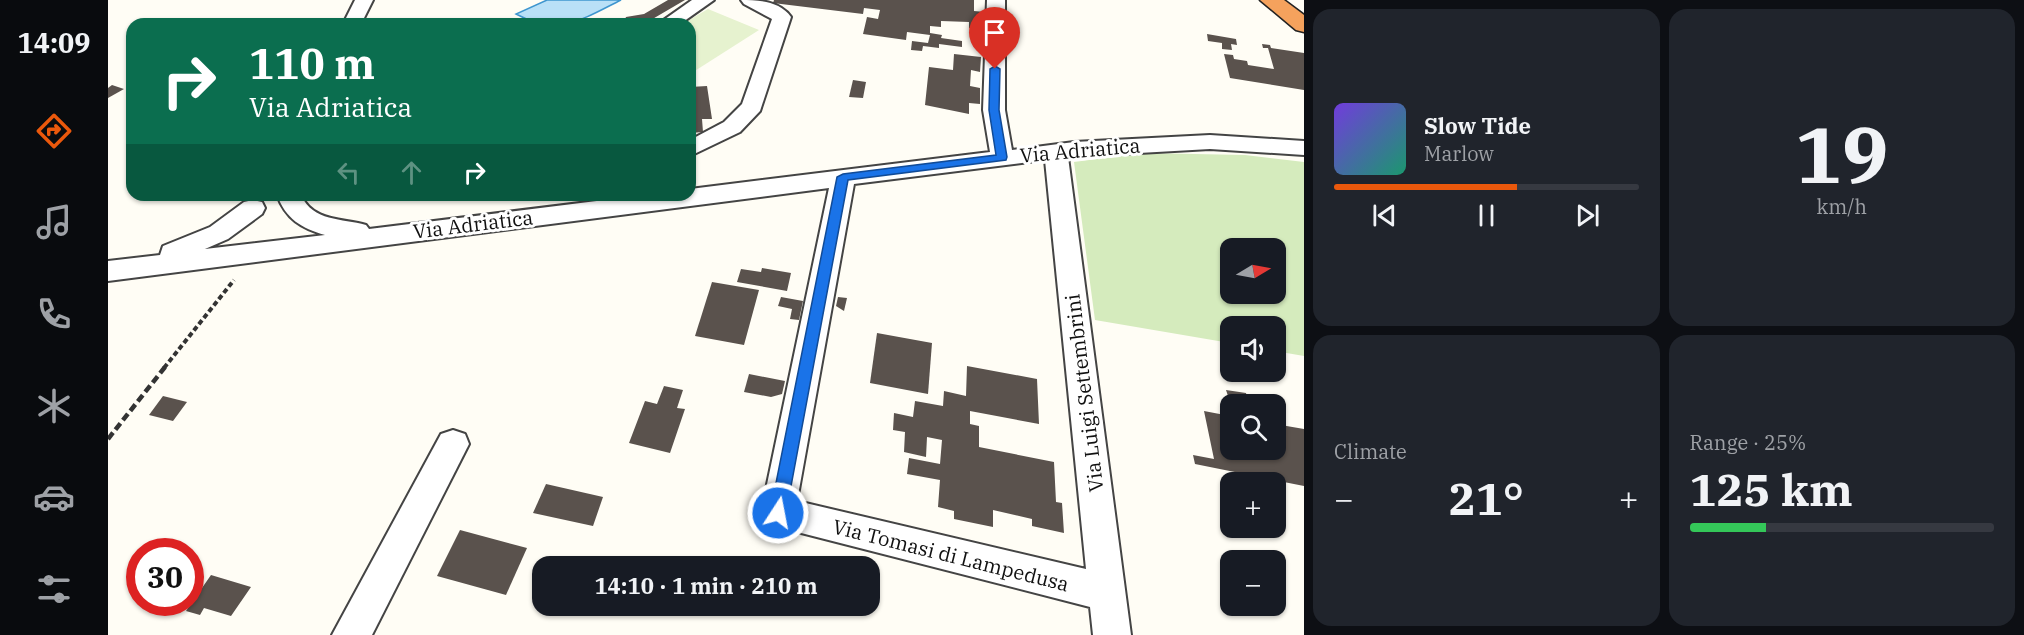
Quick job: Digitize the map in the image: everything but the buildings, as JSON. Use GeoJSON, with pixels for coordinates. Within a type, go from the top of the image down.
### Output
{"type":"FeatureCollection","features":[{"type":"Feature","properties":{"kind":"highway"},"geometry":{"type":"LineString","coordinates":[[1270,0],[1304,25]]}},
{"type":"Feature","properties":{"kind":"highway"},"geometry":{"type":"LineString","coordinates":[[1294,0],[1304,7]]}},
{"type":"Feature","properties":{"kind":"street"},"geometry":{"type":"LineString","coordinates":[[355,18],[364,0]]}},
{"type":"Feature","properties":{"kind":"street"},"geometry":{"type":"LineString","coordinates":[[676,18],[705,0]]}},
{"type":"Feature","properties":{"kind":"street"},"geometry":{"type":"LineString","coordinates":[[696,146],[732,127],[752,106],[782,17],[750,0]]}},
{"type":"Feature","properties":{"kind":"street"},"geometry":{"type":"LineString","coordinates":[[996,0],[994,110],[1002,157]]}},
{"type":"Feature","properties":{"kind":"street","name":"Via Adriatica"},"geometry":{"type":"LineString","coordinates":[[696,191],[843,177],[1002,157],[1138,144],[1210,142],[1304,148]]}},
{"type":"Feature","properties":{"kind":"street","name":"Via Luigi Settembrini"},"geometry":{"type":"LineString","coordinates":[[1056,151],[1112,635]]}},
{"type":"Feature","properties":{"kind":"street","name":"Via Tomasi di Lampedusa"},"geometry":{"type":"LineString","coordinates":[[843,177],[778,513],[1107,592]]}},
{"type":"Feature","properties":{"kind":"street"},"geometry":{"type":"LineString","coordinates":[[259,201],[244,230],[252,253],[273,238],[286,218],[289,201]]}},
{"type":"Feature","properties":{"kind":"street"},"geometry":{"type":"LineString","coordinates":[[115,270],[179,250],[219,233],[259,201]]}},
{"type":"Feature","properties":{"kind":"street"},"geometry":{"type":"LineString","coordinates":[[292,201],[303,218],[328,227],[383,235]]}},
{"type":"Feature","properties":{"kind":"street","name":"Via Adriatica"},"geometry":{"type":"LineString","coordinates":[[115,270],[383,235],[540,205],[583,201]]}},
{"type":"Feature","properties":{"kind":"street"},"geometry":{"type":"LineString","coordinates":[[351,635],[453,444]]}},
{"type":"Feature","properties":{"kind":"path"},"geometry":{"type":"LineString","coordinates":[[108,439],[236,278],[252,253]]}},
{"type":"Feature","properties":{"kind":"green space"},"geometry":{"type":"Polygon","coordinates":[[[708,9],[759,30],[696,70],[696,18],[692,18],[708,9]]]}},
{"type":"Feature","properties":{"kind":"green space"},"geometry":{"type":"Polygon","coordinates":[[[1143,153],[1245,155],[1304,162],[1304,356],[1286,353],[1286,316],[1220,316],[1220,341],[1095,320],[1074,162],[1143,153]]]}},
{"type":"Feature","properties":{"kind":"water"},"geometry":{"type":"Polygon","coordinates":[[[547,0],[621,0],[584,18],[525,18],[516,14],[547,0]]]}},
{"type":"Feature","properties":{"kind":"route"},"geometry":{"type":"LineString","coordinates":[[778,513],[843,177],[1002,157],[994,110],[995,69]]}}]}
